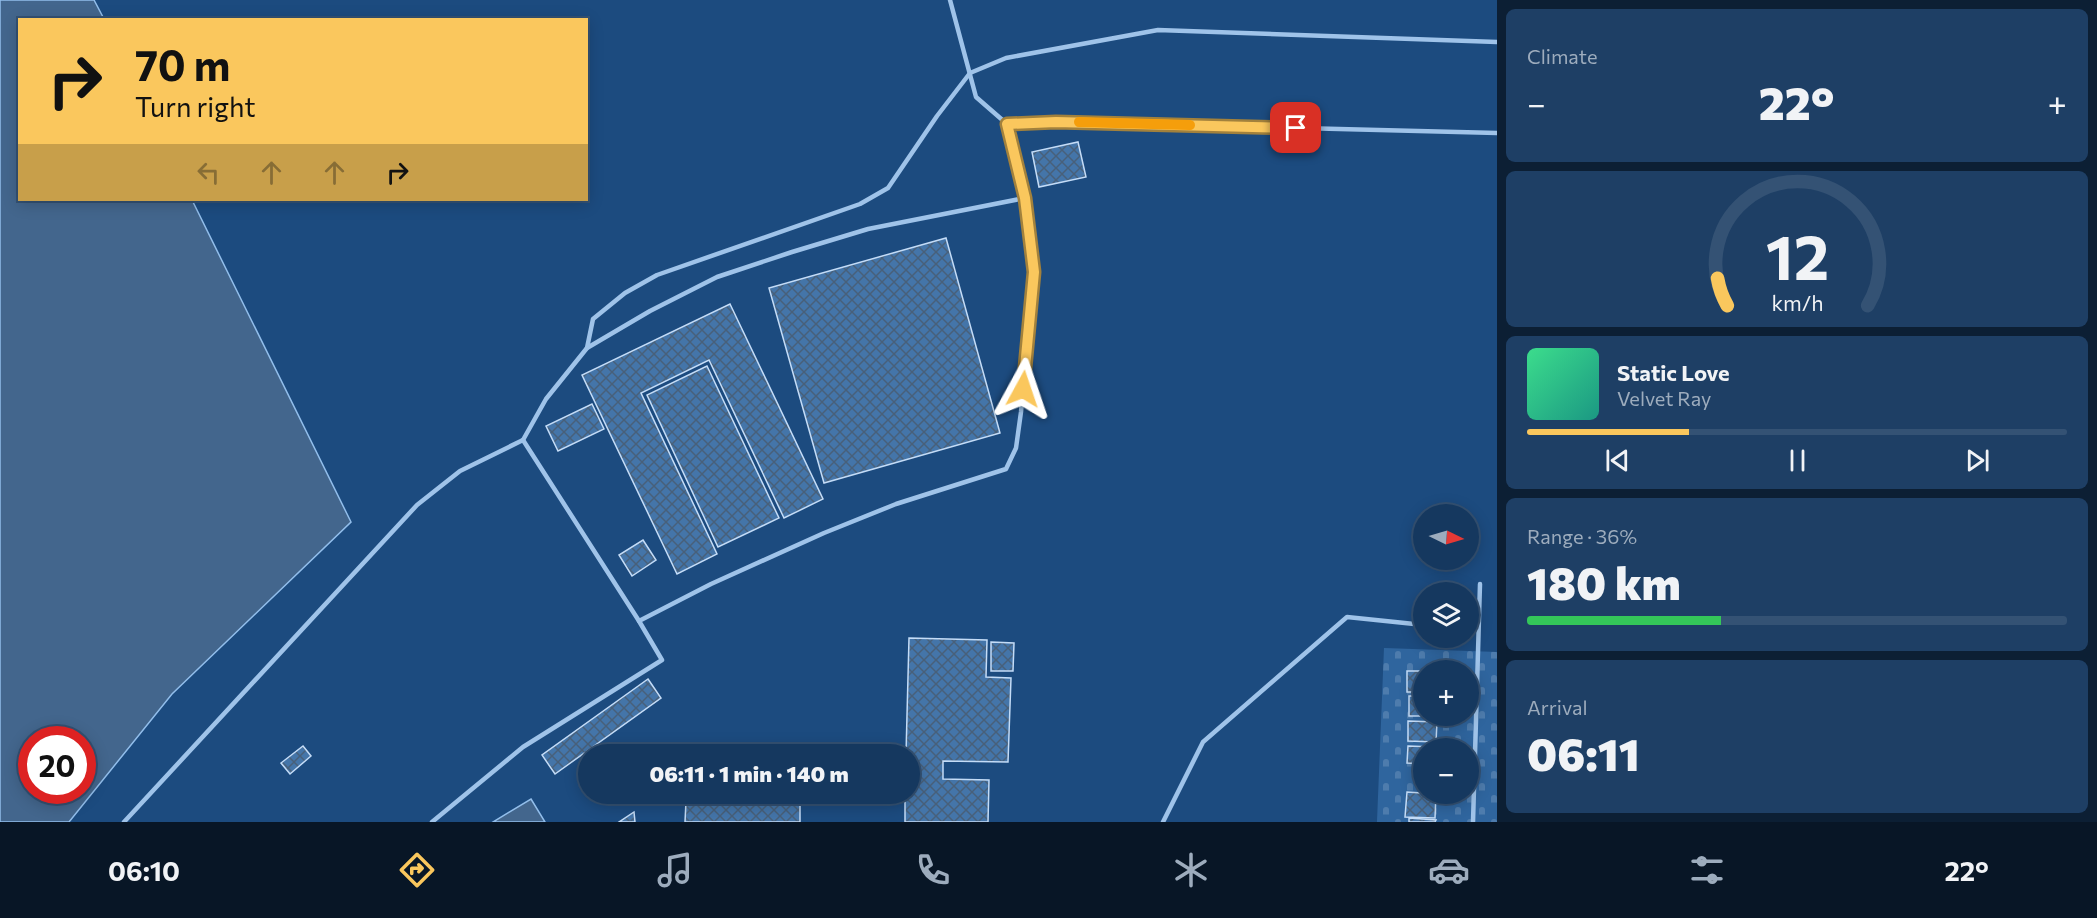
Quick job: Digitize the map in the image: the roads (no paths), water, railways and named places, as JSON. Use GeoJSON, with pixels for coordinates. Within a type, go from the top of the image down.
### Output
{"type":"FeatureCollection","features":[{"type":"Feature","properties":{"kind":"lane"},"geometry":{"type":"LineString","coordinates":[[639,621],[711,584],[824,533],[896,504],[1006,469],[1016,448],[1034,272],[1025,198],[1007,124],[976,97],[950,0]]}},
{"type":"Feature","properties":{"kind":"lane"},"geometry":{"type":"LineString","coordinates":[[588,348],[593,319],[625,293],[657,275],[860,204],[888,188],[937,116],[970,73],[1006,58],[1158,30],[1497,42]]}},
{"type":"Feature","properties":{"kind":"lane"},"geometry":{"type":"LineString","coordinates":[[1007,124],[1056,122],[1497,134]]}},
{"type":"Feature","properties":{"kind":"lane"},"geometry":{"type":"LineString","coordinates":[[124,822],[417,505],[460,471],[523,440],[546,399],[588,348],[650,311],[717,277],[868,229],[1025,198]]}},
{"type":"Feature","properties":{"kind":"lane"},"geometry":{"type":"LineString","coordinates":[[432,822],[524,747],[662,660],[523,440]]}},
{"type":"Feature","properties":{"kind":"lane"},"geometry":{"type":"LineString","coordinates":[[1479,600],[1480,585]]}},
{"type":"Feature","properties":{"kind":"lane"},"geometry":{"type":"LineString","coordinates":[[1163,822],[1203,742],[1347,617],[1413,624]]}},
{"type":"Feature","properties":{"kind":"lane"},"geometry":{"type":"LineString","coordinates":[[1473,822],[1477,648]]}}]}
